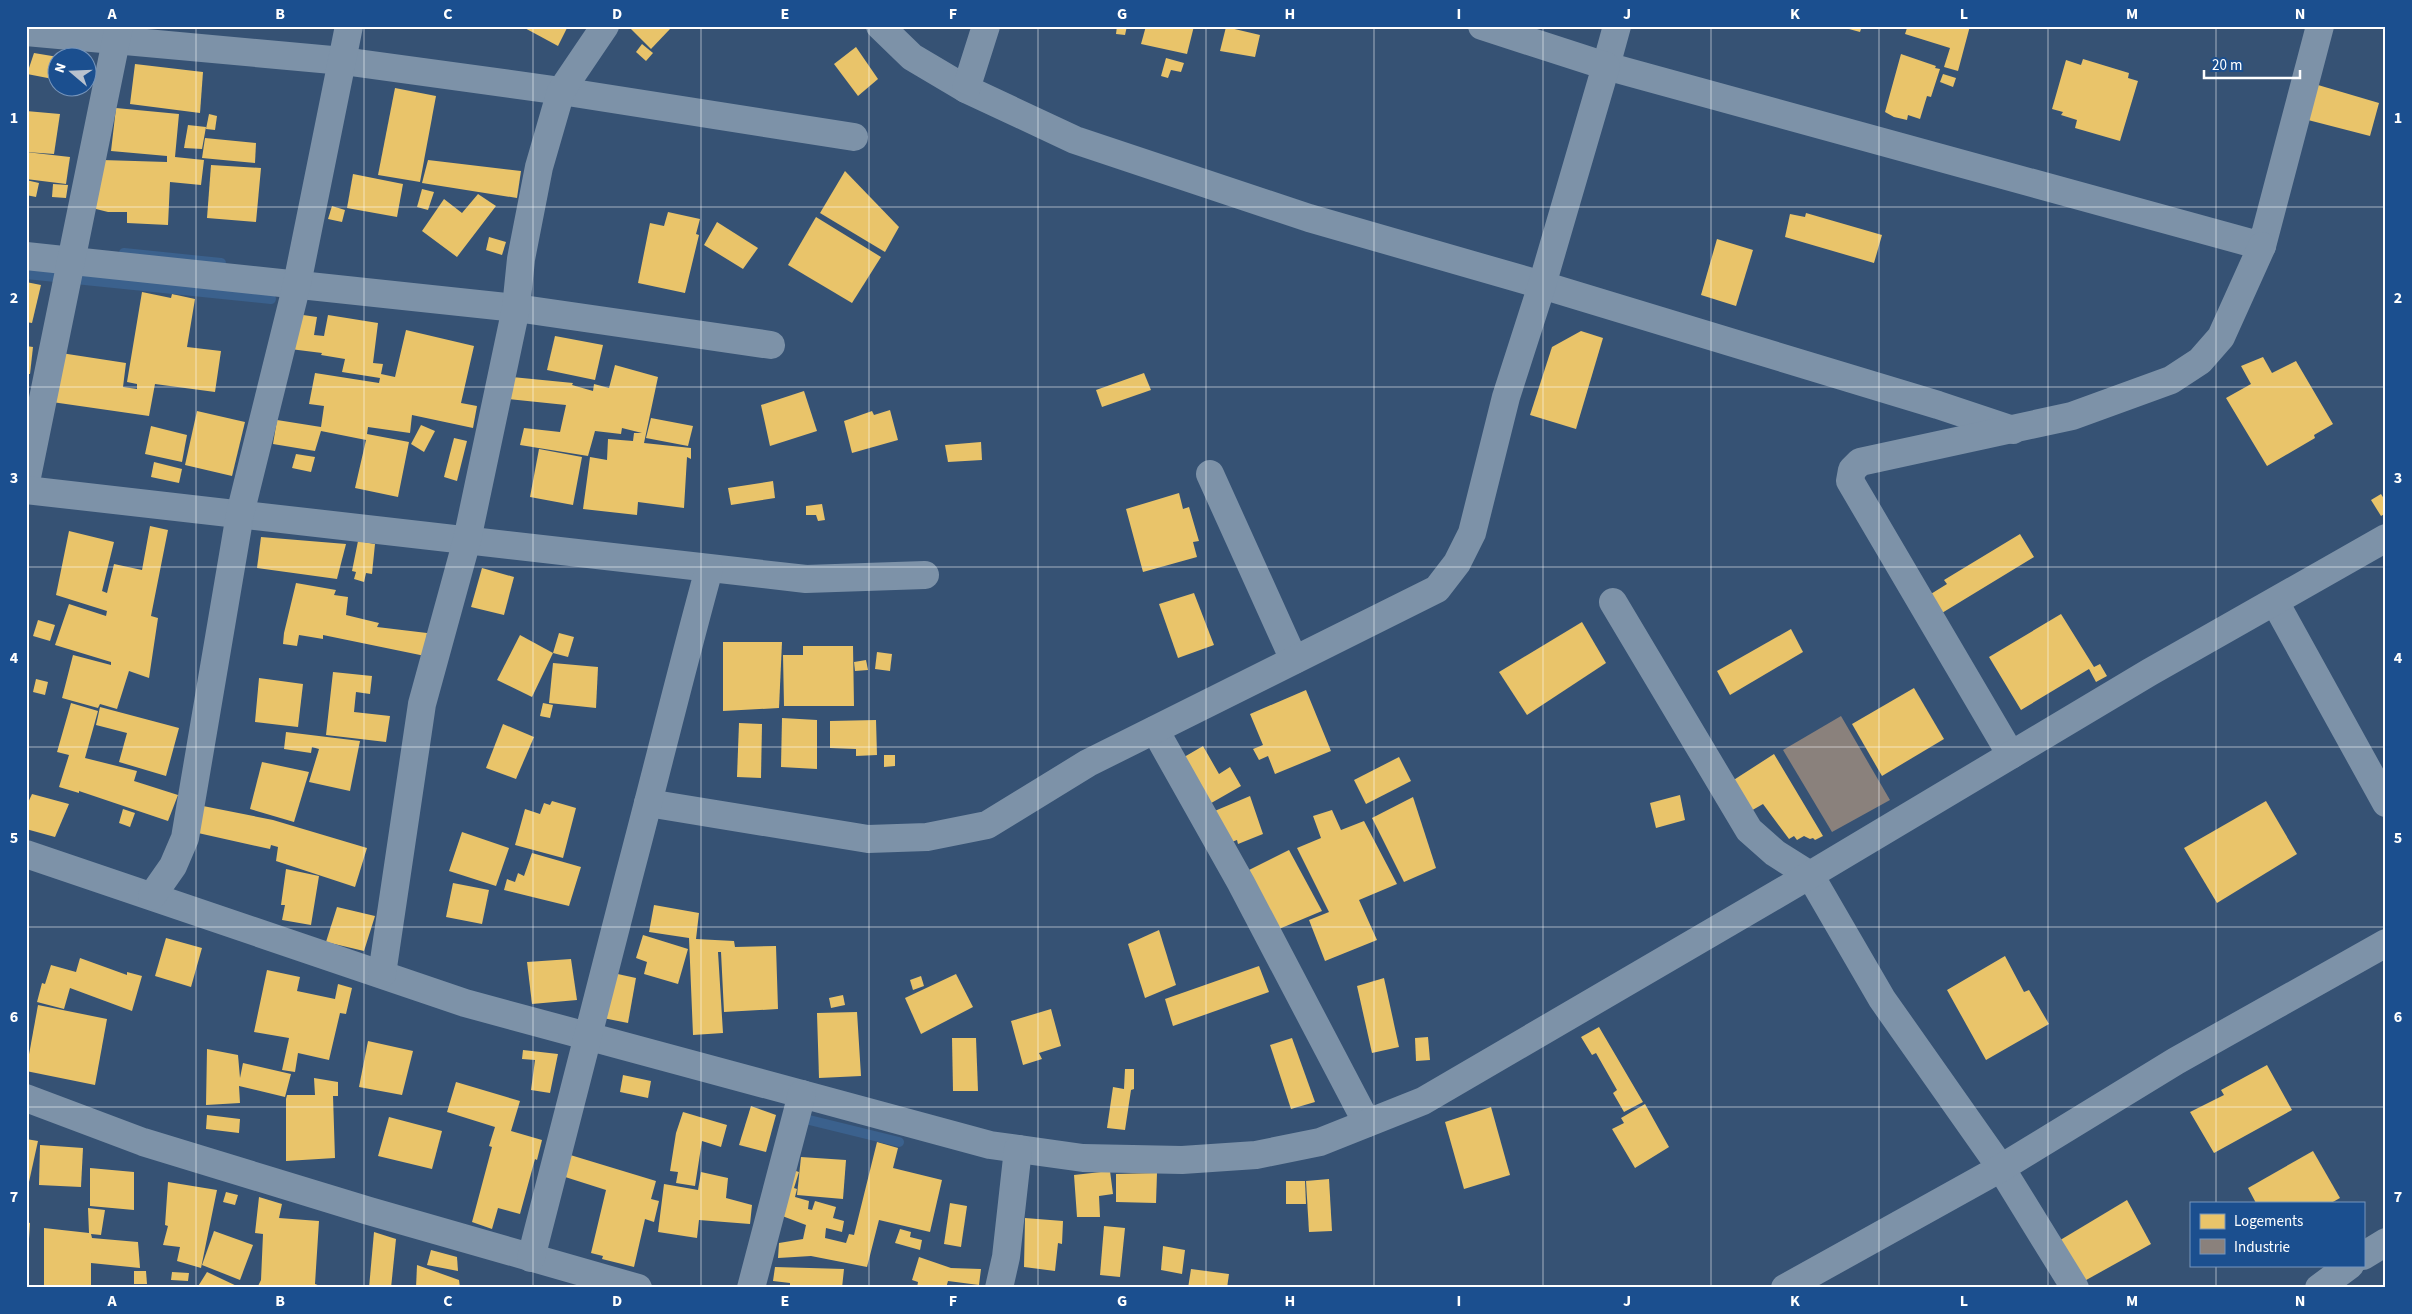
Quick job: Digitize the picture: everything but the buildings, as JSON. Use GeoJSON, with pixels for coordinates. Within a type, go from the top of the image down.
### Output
{"type":"FeatureCollection","features":[{"type":"Feature","properties":{"kind":"street"},"geometry":{"type":"LineString","coordinates":[[152,896],[173,866],[185,838],[240,514],[297,284],[349,26]]}},
{"type":"Feature","properties":{"kind":"street"},"geometry":{"type":"LineString","coordinates":[[382,974],[422,704],[467,540],[516,308],[521,258],[539,167],[561,91],[604,26]]}},
{"type":"Feature","properties":{"kind":"street"},"geometry":{"type":"LineString","coordinates":[[880,26],[912,57],[966,89],[1084,143],[1309,218],[1542,285],[1938,405],[2013,430]]}},
{"type":"Feature","properties":{"kind":"street"},"geometry":{"type":"LineString","coordinates":[[966,89],[986,26]]}},
{"type":"Feature","properties":{"kind":"street"},"geometry":{"type":"LineString","coordinates":[[1482,26],[1606,66],[2262,246]]}},
{"type":"Feature","properties":{"kind":"street"},"geometry":{"type":"LineString","coordinates":[[648,803],[868,839],[927,837],[987,825],[1088,763],[1437,588],[1457,563],[1472,533],[1506,397],[1542,285],[1617,26]]}},
{"type":"Feature","properties":{"kind":"street"},"geometry":{"type":"LineString","coordinates":[[2011,754],[1850,482],[1852,470],[1860,462],[2072,416],[2171,380],[2200,361],[2221,337],[2262,246],[2320,26]]}},
{"type":"Feature","properties":{"kind":"street"},"geometry":{"type":"LineString","coordinates":[[26,32],[118,33],[343,60],[561,91],[854,137]]}},
{"type":"Feature","properties":{"kind":"street"},"geometry":{"type":"LineString","coordinates":[[26,482],[118,33]]}},
{"type":"Feature","properties":{"kind":"street"},"geometry":{"type":"LineString","coordinates":[[26,256],[516,308],[771,345]]}},
{"type":"Feature","properties":{"kind":"street"},"geometry":{"type":"LineString","coordinates":[[1210,474],[1294,660]]}},
{"type":"Feature","properties":{"kind":"street"},"geometry":{"type":"LineString","coordinates":[[26,490],[806,579],[925,575]]}},
{"type":"Feature","properties":{"kind":"street"},"geometry":{"type":"LineString","coordinates":[[26,854],[465,1003],[990,1145],[1083,1158],[1182,1160],[1256,1155],[1320,1142],[1423,1101],[1810,875],[2150,672],[2386,538]]}},
{"type":"Feature","properties":{"kind":"street"},"geometry":{"type":"LineString","coordinates":[[531,1258],[586,1035],[709,568]]}},
{"type":"Feature","properties":{"kind":"street"},"geometry":{"type":"LineString","coordinates":[[1613,602],[1749,830],[1775,853],[1810,875],[1882,1000],[2001,1168],[2075,1288]]}},
{"type":"Feature","properties":{"kind":"street"},"geometry":{"type":"LineString","coordinates":[[2275,602],[2386,803]]}},
{"type":"Feature","properties":{"kind":"street"},"geometry":{"type":"LineString","coordinates":[[1154,730],[1241,882],[1367,1123]]}},
{"type":"Feature","properties":{"kind":"street"},"geometry":{"type":"LineString","coordinates":[[1785,1288],[2001,1168],[2176,1061],[2386,943]]}},
{"type":"Feature","properties":{"kind":"street"},"geometry":{"type":"LineString","coordinates":[[751,1288],[802,1094]]}},
{"type":"Feature","properties":{"kind":"street"},"geometry":{"type":"LineString","coordinates":[[26,1098],[153,1144],[369,1211],[638,1288]]}},
{"type":"Feature","properties":{"kind":"street"},"geometry":{"type":"LineString","coordinates":[[999,1288],[1006,1257],[1018,1149]]}},
{"type":"Feature","properties":{"kind":"street"},"geometry":{"type":"LineString","coordinates":[[2364,1255],[2386,1242]]}},
{"type":"Feature","properties":{"kind":"street"},"geometry":{"type":"LineString","coordinates":[[2318,1288],[2349,1266]]}},
{"type":"Feature","properties":{"kind":"waterway"},"geometry":{"type":"LineString","coordinates":[[124,253],[221,263]]}},
{"type":"Feature","properties":{"kind":"waterway"},"geometry":{"type":"LineString","coordinates":[[26,274],[271,299]]}},
{"type":"Feature","properties":{"kind":"waterway"},"geometry":{"type":"LineString","coordinates":[[797,1117],[899,1142]]}}]}
